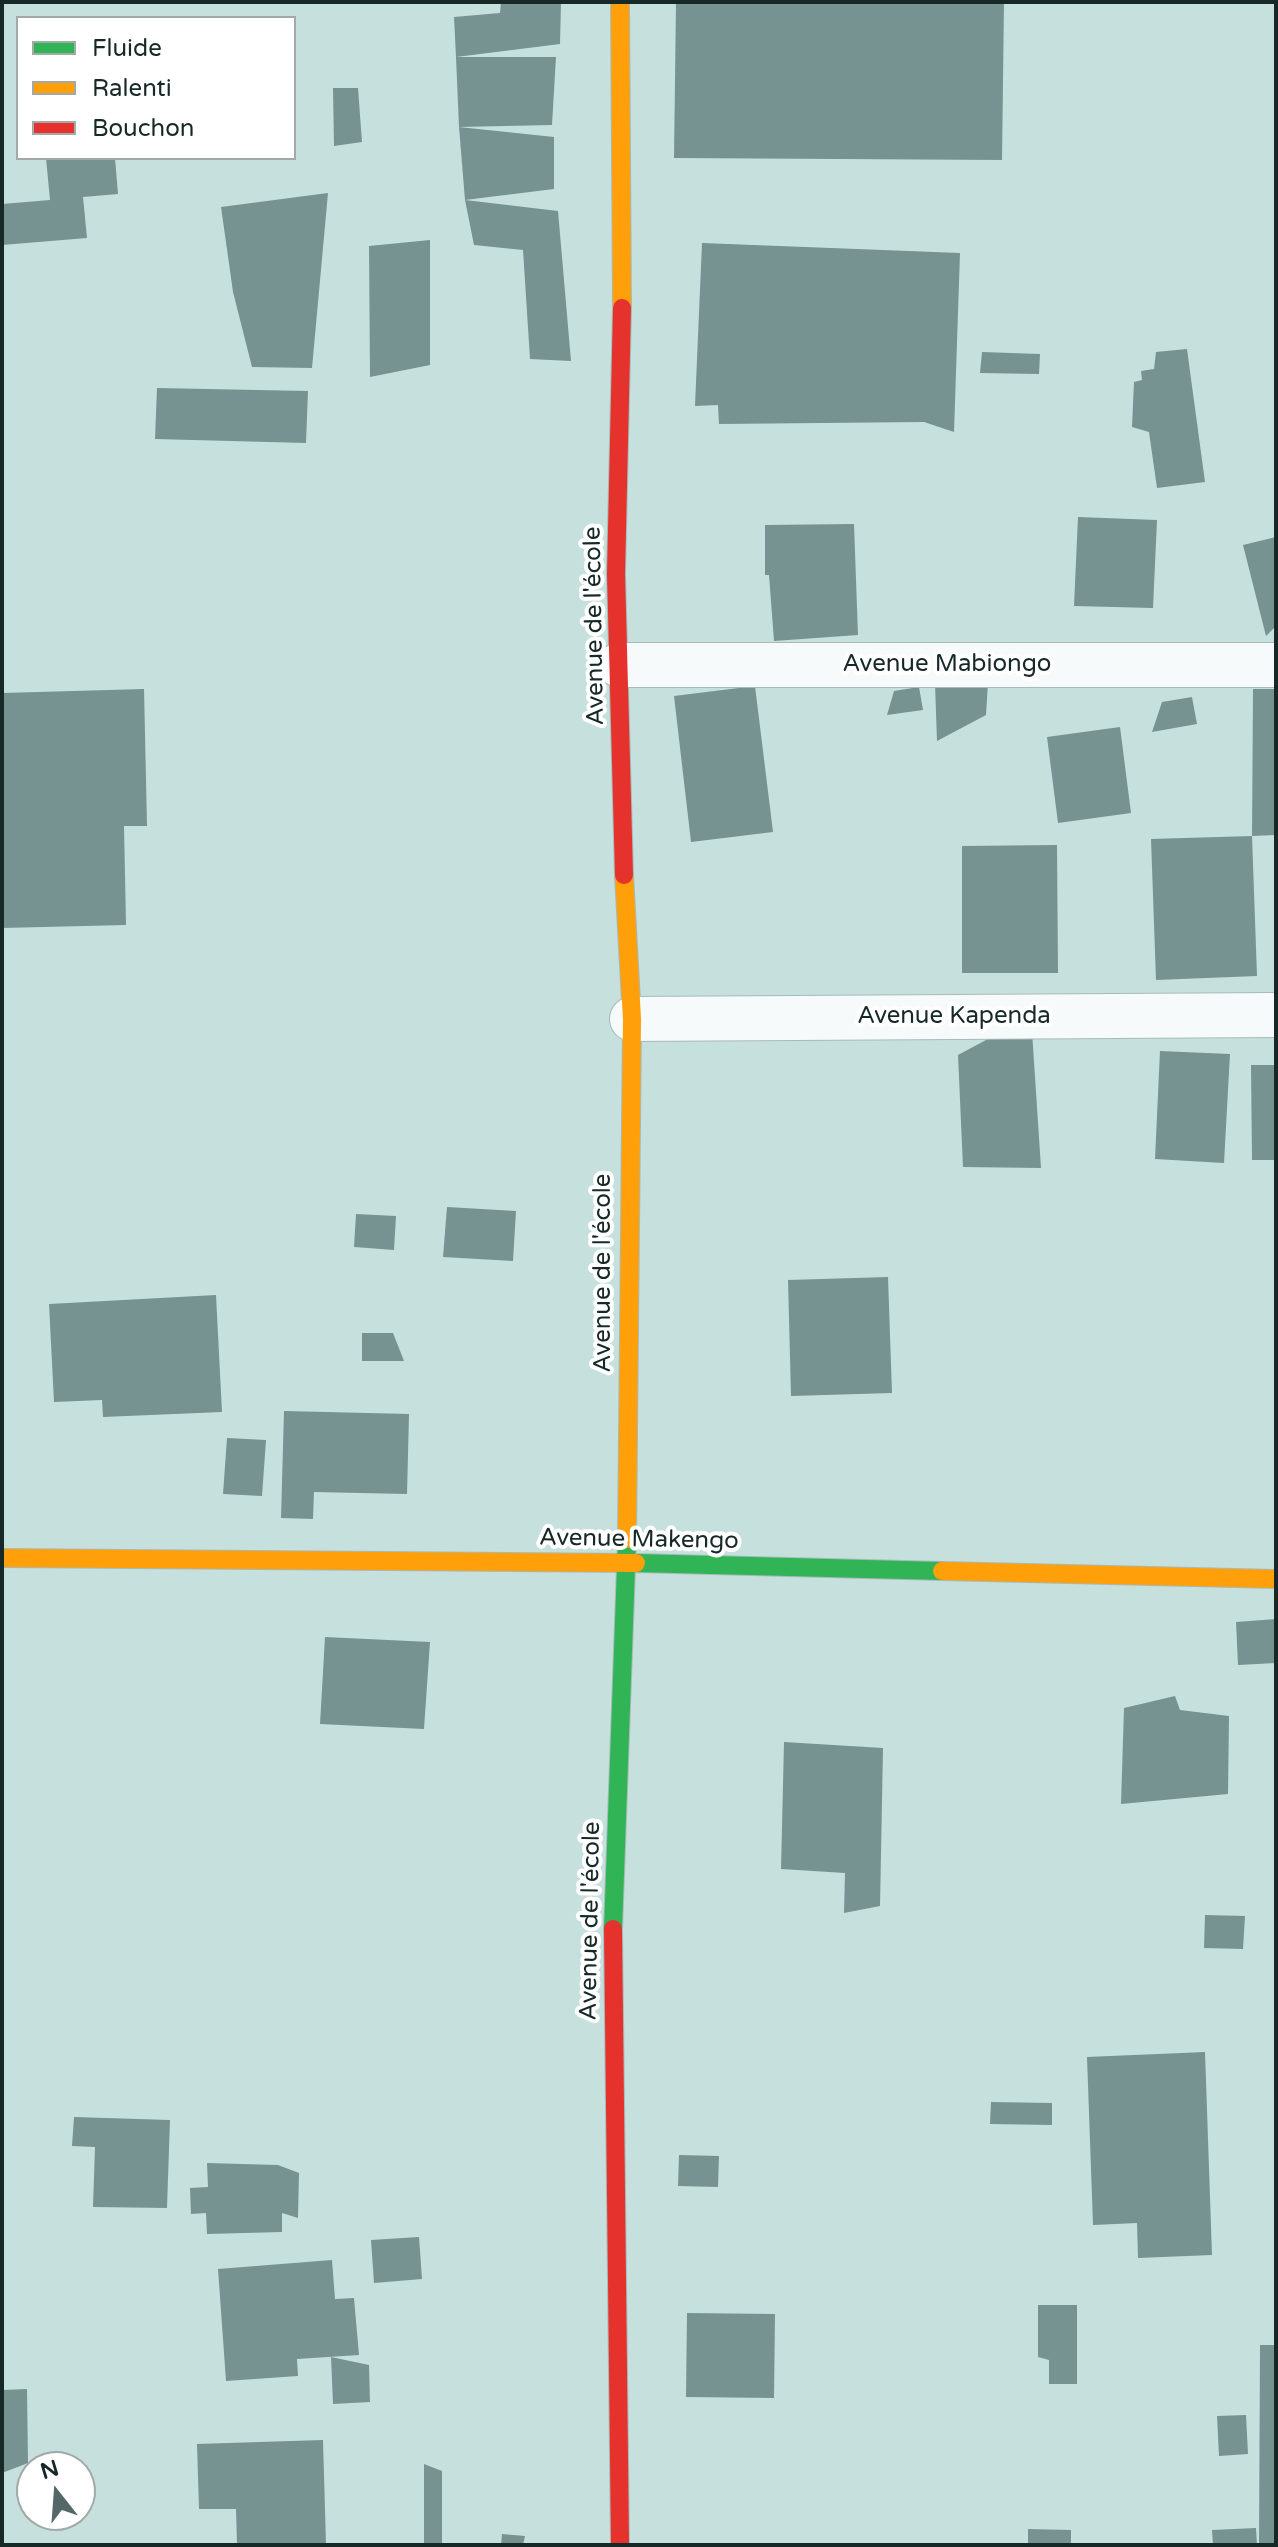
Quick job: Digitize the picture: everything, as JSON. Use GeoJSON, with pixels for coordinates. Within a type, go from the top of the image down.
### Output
{"type":"FeatureCollection","features":[{"type":"Feature","properties":{"kind":"street","name":"Avenue de l'école"},"geometry":{"type":"LineString","coordinates":[[620,2],[623,249],[616,574],[624,878],[632,1019],[627,1563],[612,1964],[620,2545]]}},
{"type":"Feature","properties":{"kind":"street","name":"Avenue Mabiongo"},"geometry":{"type":"LineString","coordinates":[[619,665],[1276,665]]}},
{"type":"Feature","properties":{"kind":"street","name":"Avenue Kapenda"},"geometry":{"type":"LineString","coordinates":[[632,1019],[1276,1015]]}},
{"type":"Feature","properties":{"kind":"street","name":"Avenue Makengo"},"geometry":{"type":"LineString","coordinates":[[2,1558],[627,1563],[1276,1579]]}},
{"type":"Feature","properties":{"kind":"building"},"geometry":{"type":"Polygon","coordinates":[[[501,2],[561,2],[560,44],[456,57],[454,17],[500,13],[501,2]]]}},
{"type":"Feature","properties":{"kind":"building"},"geometry":{"type":"Polygon","coordinates":[[[676,2],[1004,2],[1002,160],[674,158],[676,2]]]}},
{"type":"Feature","properties":{"kind":"building"},"geometry":{"type":"Polygon","coordinates":[[[456,57],[556,57],[552,125],[459,127],[456,57]]]}},
{"type":"Feature","properties":{"kind":"building"},"geometry":{"type":"Polygon","coordinates":[[[333,88],[358,88],[362,142],[334,146],[333,88]]]}},
{"type":"Feature","properties":{"kind":"building"},"geometry":{"type":"Polygon","coordinates":[[[459,127],[554,137],[554,189],[465,200],[459,127]]]}},
{"type":"Feature","properties":{"kind":"building"},"geometry":{"type":"Polygon","coordinates":[[[46,160],[115,160],[118,194],[83,197],[87,238],[2,245],[2,204],[50,200],[46,160]]]}},
{"type":"Feature","properties":{"kind":"building"},"geometry":{"type":"Polygon","coordinates":[[[328,193],[312,368],[252,367],[233,292],[221,207],[328,193]]]}},
{"type":"Feature","properties":{"kind":"building"},"geometry":{"type":"Polygon","coordinates":[[[465,200],[558,211],[571,361],[530,359],[523,250],[474,245],[465,200]]]}},
{"type":"Feature","properties":{"kind":"building"},"geometry":{"type":"Polygon","coordinates":[[[430,240],[430,365],[370,377],[369,246],[430,240]]]}},
{"type":"Feature","properties":{"kind":"building"},"geometry":{"type":"Polygon","coordinates":[[[702,243],[960,253],[954,432],[924,422],[719,424],[718,405],[695,406],[702,243]]]}},
{"type":"Feature","properties":{"kind":"building"},"geometry":{"type":"Polygon","coordinates":[[[1187,349],[1205,482],[1157,488],[1149,432],[1132,427],[1134,382],[1142,380],[1141,371],[1154,369],[1156,352],[1187,349]]]}},
{"type":"Feature","properties":{"kind":"building"},"geometry":{"type":"Polygon","coordinates":[[[982,352],[1040,354],[1039,374],[980,373],[982,352]]]}},
{"type":"Feature","properties":{"kind":"building"},"geometry":{"type":"Polygon","coordinates":[[[157,388],[308,391],[306,443],[155,439],[157,388]]]}},
{"type":"Feature","properties":{"kind":"building"},"geometry":{"type":"Polygon","coordinates":[[[1078,517],[1157,520],[1153,608],[1074,606],[1078,517]]]}},
{"type":"Feature","properties":{"kind":"building"},"geometry":{"type":"Polygon","coordinates":[[[854,524],[858,635],[774,641],[769,575],[765,575],[765,525],[854,524]]]}},
{"type":"Feature","properties":{"kind":"building"},"geometry":{"type":"Polygon","coordinates":[[[1276,537],[1276,626],[1266,636],[1243,545],[1276,537]]]}},
{"type":"Feature","properties":{"kind":"building"},"geometry":{"type":"Polygon","coordinates":[[[988,682],[986,715],[937,741],[935,684],[988,682]]]}},
{"type":"Feature","properties":{"kind":"building"},"geometry":{"type":"Polygon","coordinates":[[[755,686],[773,832],[691,842],[674,696],[755,686]]]}},
{"type":"Feature","properties":{"kind":"building"},"geometry":{"type":"Polygon","coordinates":[[[919,687],[923,710],[887,715],[894,691],[919,687]]]}},
{"type":"Feature","properties":{"kind":"building"},"geometry":{"type":"Polygon","coordinates":[[[144,689],[147,826],[124,826],[126,925],[2,928],[2,693],[144,689]]]}},
{"type":"Feature","properties":{"kind":"building"},"geometry":{"type":"Polygon","coordinates":[[[1253,689],[1276,689],[1276,835],[1252,836],[1253,689]]]}},
{"type":"Feature","properties":{"kind":"building"},"geometry":{"type":"Polygon","coordinates":[[[1192,697],[1197,724],[1152,732],[1162,702],[1192,697]]]}},
{"type":"Feature","properties":{"kind":"building"},"geometry":{"type":"Polygon","coordinates":[[[1120,727],[1131,813],[1058,823],[1047,737],[1120,727]]]}},
{"type":"Feature","properties":{"kind":"building"},"geometry":{"type":"Polygon","coordinates":[[[1252,836],[1257,976],[1156,980],[1151,839],[1252,836]]]}},
{"type":"Feature","properties":{"kind":"building"},"geometry":{"type":"Polygon","coordinates":[[[1057,845],[1058,973],[962,973],[962,846],[1057,845]]]}},
{"type":"Feature","properties":{"kind":"building"},"geometry":{"type":"Polygon","coordinates":[[[1031,1016],[1041,1168],[963,1167],[958,1055],[1031,1016]]]}},
{"type":"Feature","properties":{"kind":"building"},"geometry":{"type":"Polygon","coordinates":[[[1160,1051],[1230,1054],[1224,1163],[1155,1159],[1160,1051]]]}},
{"type":"Feature","properties":{"kind":"building"},"geometry":{"type":"Polygon","coordinates":[[[1251,1065],[1276,1065],[1276,1160],[1252,1160],[1251,1065]]]}},
{"type":"Feature","properties":{"kind":"building"},"geometry":{"type":"Polygon","coordinates":[[[447,1207],[516,1211],[513,1261],[443,1257],[447,1207]]]}},
{"type":"Feature","properties":{"kind":"building"},"geometry":{"type":"Polygon","coordinates":[[[356,1214],[396,1216],[394,1250],[354,1247],[356,1214]]]}},
{"type":"Feature","properties":{"kind":"building"},"geometry":{"type":"Polygon","coordinates":[[[888,1277],[892,1393],[791,1396],[788,1280],[888,1277]]]}},
{"type":"Feature","properties":{"kind":"building"},"geometry":{"type":"Polygon","coordinates":[[[216,1295],[222,1412],[103,1417],[102,1400],[54,1402],[49,1304],[216,1295]]]}},
{"type":"Feature","properties":{"kind":"building"},"geometry":{"type":"Polygon","coordinates":[[[362,1333],[393,1333],[404,1361],[362,1361],[362,1333]]]}},
{"type":"Feature","properties":{"kind":"building"},"geometry":{"type":"Polygon","coordinates":[[[284,1411],[409,1414],[407,1494],[314,1492],[313,1519],[281,1518],[284,1411]]]}},
{"type":"Feature","properties":{"kind":"building"},"geometry":{"type":"Polygon","coordinates":[[[227,1438],[266,1440],[262,1496],[223,1494],[227,1438]]]}},
{"type":"Feature","properties":{"kind":"building"},"geometry":{"type":"Polygon","coordinates":[[[1276,1619],[1276,1663],[1238,1665],[1236,1622],[1276,1619]]]}},
{"type":"Feature","properties":{"kind":"building"},"geometry":{"type":"Polygon","coordinates":[[[325,1637],[430,1642],[424,1729],[320,1724],[325,1637]]]}},
{"type":"Feature","properties":{"kind":"building"},"geometry":{"type":"Polygon","coordinates":[[[1175,1696],[1180,1710],[1229,1716],[1228,1794],[1121,1804],[1124,1708],[1175,1696]]]}},
{"type":"Feature","properties":{"kind":"building"},"geometry":{"type":"Polygon","coordinates":[[[784,1742],[883,1748],[880,1906],[844,1913],[845,1873],[781,1869],[784,1742]]]}},
{"type":"Feature","properties":{"kind":"building"},"geometry":{"type":"Polygon","coordinates":[[[1205,1915],[1245,1916],[1243,1949],[1204,1948],[1205,1915]]]}},
{"type":"Feature","properties":{"kind":"building"},"geometry":{"type":"Polygon","coordinates":[[[1205,2052],[1212,2255],[1138,2258],[1137,2223],[1093,2225],[1087,2057],[1205,2052]]]}},
{"type":"Feature","properties":{"kind":"building"},"geometry":{"type":"Polygon","coordinates":[[[991,2102],[1052,2103],[1052,2125],[990,2124],[991,2102]]]}},
{"type":"Feature","properties":{"kind":"building"},"geometry":{"type":"Polygon","coordinates":[[[74,2117],[170,2120],[167,2208],[93,2207],[95,2147],[72,2146],[74,2117]]]}},
{"type":"Feature","properties":{"kind":"building"},"geometry":{"type":"Polygon","coordinates":[[[679,2155],[719,2156],[718,2187],[678,2186],[679,2155]]]}},
{"type":"Feature","properties":{"kind":"building"},"geometry":{"type":"Polygon","coordinates":[[[207,2163],[278,2165],[299,2173],[298,2218],[282,2213],[282,2232],[207,2234],[206,2213],[191,2214],[190,2188],[208,2187],[207,2163]]]}},
{"type":"Feature","properties":{"kind":"building"},"geometry":{"type":"Polygon","coordinates":[[[419,2237],[422,2279],[374,2283],[371,2240],[419,2237]]]}},
{"type":"Feature","properties":{"kind":"building"},"geometry":{"type":"Polygon","coordinates":[[[332,2260],[335,2299],[354,2298],[359,2355],[297,2359],[298,2376],[226,2381],[218,2269],[332,2260]]]}},
{"type":"Feature","properties":{"kind":"building"},"geometry":{"type":"Polygon","coordinates":[[[1038,2305],[1077,2305],[1077,2384],[1049,2384],[1049,2360],[1038,2357],[1038,2305]]]}},
{"type":"Feature","properties":{"kind":"building"},"geometry":{"type":"Polygon","coordinates":[[[687,2313],[775,2314],[774,2398],[686,2397],[687,2313]]]}},
{"type":"Feature","properties":{"kind":"building"},"geometry":{"type":"Polygon","coordinates":[[[1260,2345],[1276,2345],[1276,2545],[1259,2545],[1260,2345]]]}},
{"type":"Feature","properties":{"kind":"building"},"geometry":{"type":"Polygon","coordinates":[[[331,2357],[369,2365],[370,2402],[333,2404],[331,2357]]]}},
{"type":"Feature","properties":{"kind":"building"},"geometry":{"type":"Polygon","coordinates":[[[27,2389],[28,2451],[16,2451],[16,2468],[2,2473],[2,2390],[27,2389]]]}},
{"type":"Feature","properties":{"kind":"building"},"geometry":{"type":"Polygon","coordinates":[[[1246,2415],[1248,2454],[1219,2456],[1217,2416],[1246,2415]]]}},
{"type":"Feature","properties":{"kind":"building"},"geometry":{"type":"Polygon","coordinates":[[[323,2440],[326,2545],[237,2545],[236,2509],[199,2509],[197,2444],[323,2440]]]}},
{"type":"Feature","properties":{"kind":"building"},"geometry":{"type":"Polygon","coordinates":[[[424,2464],[442,2471],[442,2545],[424,2545],[424,2464]]]}},
{"type":"Feature","properties":{"kind":"building"},"geometry":{"type":"Polygon","coordinates":[[[1256,2528],[1257,2545],[1213,2545],[1212,2530],[1256,2528]]]}},
{"type":"Feature","properties":{"kind":"building"},"geometry":{"type":"Polygon","coordinates":[[[1028,2529],[1071,2530],[1071,2545],[1028,2545],[1028,2529]]]}},
{"type":"Feature","properties":{"kind":"building"},"geometry":{"type":"Polygon","coordinates":[[[502,2534],[525,2536],[523,2545],[501,2545],[502,2534]]]}},
{"type":"Feature","properties":{"kind":"traffic: fast"},"geometry":{"type":"LineString","coordinates":[[613,1929],[627,1539]]}},
{"type":"Feature","properties":{"kind":"traffic: fast"},"geometry":{"type":"LineString","coordinates":[[636,1563],[942,1571]]}},
{"type":"Feature","properties":{"kind":"traffic: slow"},"geometry":{"type":"LineString","coordinates":[[620,2],[622,308]]}},
{"type":"Feature","properties":{"kind":"traffic: slow"},"geometry":{"type":"LineString","coordinates":[[624,875],[632,1019],[627,1539]]}},
{"type":"Feature","properties":{"kind":"traffic: slow"},"geometry":{"type":"LineString","coordinates":[[2,1558],[636,1563]]}},
{"type":"Feature","properties":{"kind":"traffic: slow"},"geometry":{"type":"LineString","coordinates":[[942,1571],[1276,1579]]}},
{"type":"Feature","properties":{"kind":"traffic: jam"},"geometry":{"type":"LineString","coordinates":[[622,308],[616,574],[624,875]]}},
{"type":"Feature","properties":{"kind":"traffic: jam"},"geometry":{"type":"LineString","coordinates":[[613,1929],[620,2545]]}}]}
